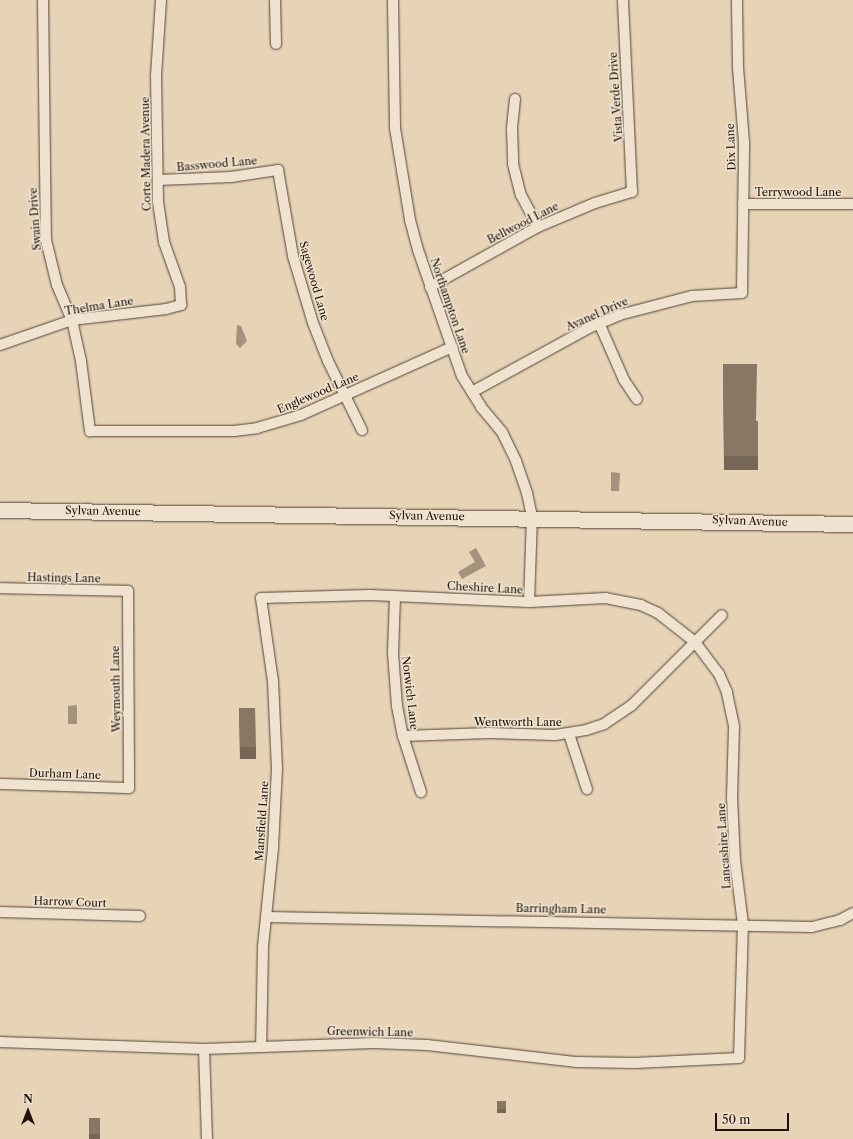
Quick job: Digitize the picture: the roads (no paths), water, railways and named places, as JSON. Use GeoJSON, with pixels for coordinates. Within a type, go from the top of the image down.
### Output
{"type":"FeatureCollection","features":[{"type":"Feature","properties":{"kind":"main road","name":"Sylvan Avenue"},"geometry":{"type":"LineString","coordinates":[[0,510],[853,524]]}},
{"type":"Feature","properties":{"kind":"street","name":"Swain Drive"},"geometry":{"type":"LineString","coordinates":[[43,0],[46,233],[57,285],[72,320],[86,389],[90,431]]}},
{"type":"Feature","properties":{"kind":"street","name":"Corte Madera Avenue"},"geometry":{"type":"LineString","coordinates":[[161,0],[156,76],[158,180],[161,230],[171,266],[180,286],[181,305]]}},
{"type":"Feature","properties":{"kind":"street"},"geometry":{"type":"LineString","coordinates":[[275,0],[276,44]]}},
{"type":"Feature","properties":{"kind":"street","name":"Northampton Lane"},"geometry":{"type":"LineString","coordinates":[[393,0],[394,94],[398,156],[410,220],[430,287],[462,376],[502,432],[516,462],[532,518],[529,602]]}},
{"type":"Feature","properties":{"kind":"street","name":"Vista Verde Drive"},"geometry":{"type":"LineString","coordinates":[[623,0],[632,192]]}},
{"type":"Feature","properties":{"kind":"street","name":"Dix Lane"},"geometry":{"type":"LineString","coordinates":[[737,0],[738,68],[744,142],[742,293]]}},
{"type":"Feature","properties":{"kind":"street"},"geometry":{"type":"LineString","coordinates":[[514,99],[512,129],[513,164],[521,195],[538,227]]}},
{"type":"Feature","properties":{"kind":"street","name":"Basswood Lane"},"geometry":{"type":"LineString","coordinates":[[158,180],[231,177],[278,170]]}},
{"type":"Feature","properties":{"kind":"street","name":"Sagewood Lane"},"geometry":{"type":"LineString","coordinates":[[278,170],[286,221],[302,290],[328,361],[362,430]]}},
{"type":"Feature","properties":{"kind":"street","name":"Bellwood Lane"},"geometry":{"type":"LineString","coordinates":[[430,287],[538,227],[595,203],[632,192]]}},
{"type":"Feature","properties":{"kind":"street","name":"Terrywood Lane"},"geometry":{"type":"LineString","coordinates":[[743,204],[853,204]]}},
{"type":"Feature","properties":{"kind":"street","name":"Avanel Drive"},"geometry":{"type":"LineString","coordinates":[[472,392],[599,323],[667,301],[742,293]]}},
{"type":"Feature","properties":{"kind":"street","name":"Thelma Lane"},"geometry":{"type":"LineString","coordinates":[[0,345],[72,320],[166,309],[181,305]]}},
{"type":"Feature","properties":{"kind":"street"},"geometry":{"type":"LineString","coordinates":[[599,323],[624,380],[637,399]]}},
{"type":"Feature","properties":{"kind":"street","name":"Englewood Lane"},"geometry":{"type":"LineString","coordinates":[[90,431],[234,431],[257,428],[301,415],[452,348]]}},
{"type":"Feature","properties":{"kind":"street","name":"Hastings Lane"},"geometry":{"type":"LineString","coordinates":[[0,588],[128,591]]}},
{"type":"Feature","properties":{"kind":"street","name":"Weymouth Lane"},"geometry":{"type":"LineString","coordinates":[[128,591],[130,788]]}},
{"type":"Feature","properties":{"kind":"street","name":"Cheshire Lane"},"geometry":{"type":"LineString","coordinates":[[261,598],[395,596],[529,602],[606,598],[625,601],[658,613],[695,642]]}},
{"type":"Feature","properties":{"kind":"street","name":"Norwich Lane"},"geometry":{"type":"LineString","coordinates":[[395,596],[394,678],[403,736],[421,792]]}},
{"type":"Feature","properties":{"kind":"street","name":"Mansfield Lane"},"geometry":{"type":"LineString","coordinates":[[261,598],[273,681],[277,768],[276,814],[261,982],[261,1047]]}},
{"type":"Feature","properties":{"kind":"street","name":"Wentworth Lane"},"geometry":{"type":"LineString","coordinates":[[403,736],[569,734],[592,728],[618,715],[722,615]]}},
{"type":"Feature","properties":{"kind":"street","name":"Lancashire Lane"},"geometry":{"type":"LineString","coordinates":[[695,642],[719,674],[732,710],[734,726],[732,798],[735,861],[743,924],[739,1058]]}},
{"type":"Feature","properties":{"kind":"street"},"geometry":{"type":"LineString","coordinates":[[569,734],[587,789]]}},
{"type":"Feature","properties":{"kind":"street","name":"Durham Lane"},"geometry":{"type":"LineString","coordinates":[[0,784],[130,788]]}},
{"type":"Feature","properties":{"kind":"street","name":"Harrow Court"},"geometry":{"type":"LineString","coordinates":[[0,912],[140,916]]}},
{"type":"Feature","properties":{"kind":"street","name":"Barringham Lane"},"geometry":{"type":"LineString","coordinates":[[266,917],[743,924],[812,927],[833,922],[853,913]]}},
{"type":"Feature","properties":{"kind":"street","name":"Greenwich Lane"},"geometry":{"type":"LineString","coordinates":[[0,1042],[204,1049],[374,1043],[427,1045],[577,1062],[635,1063],[739,1058]]}},
{"type":"Feature","properties":{"kind":"street"},"geometry":{"type":"LineString","coordinates":[[204,1049],[207,1139]]}}]}
